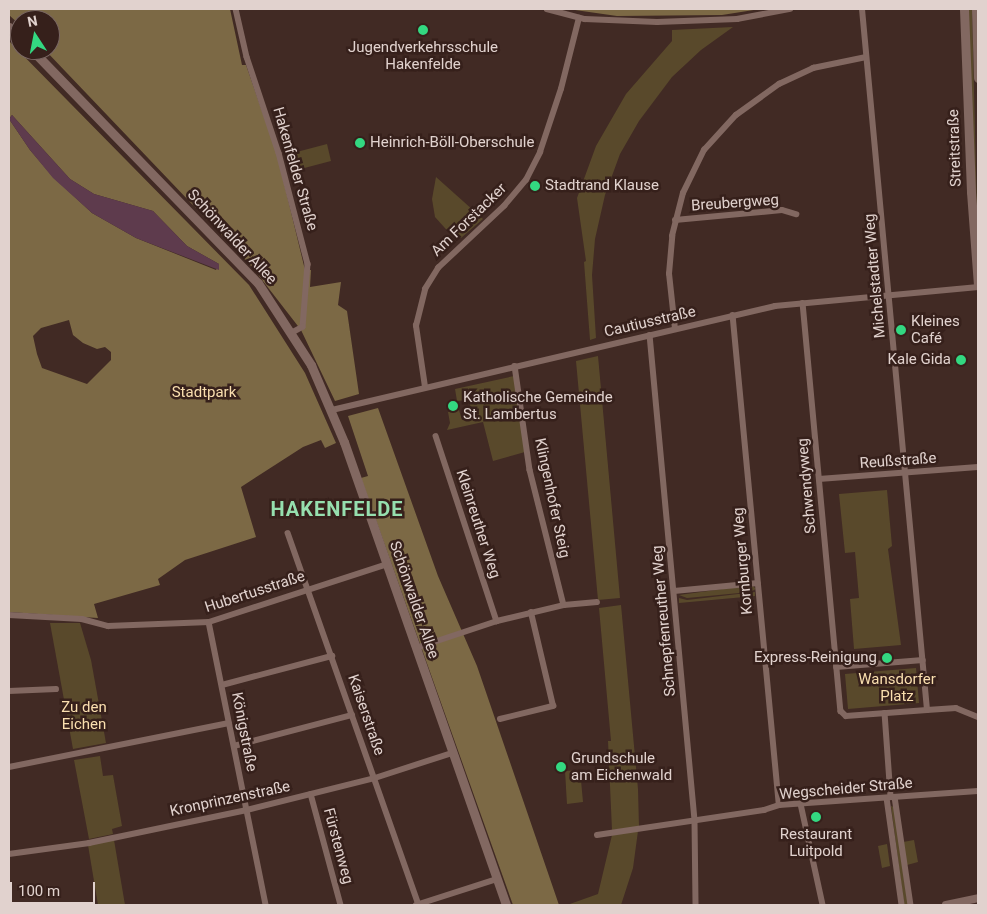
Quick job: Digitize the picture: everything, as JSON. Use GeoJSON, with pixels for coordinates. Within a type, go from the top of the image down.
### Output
{"type":"FeatureCollection","features":[{"type":"Feature","properties":{"kind":"main road","name":"Streitstraße"},"geometry":{"type":"LineString","coordinates":[[964,9],[971,192],[978,286]]}},
{"type":"Feature","properties":{"kind":"main road"},"geometry":{"type":"LineString","coordinates":[[976,9],[978,78]]}},
{"type":"Feature","properties":{"kind":"main road","name":"Schönwalder Allee"},"geometry":{"type":"LineString","coordinates":[[42,60],[237,260],[258,283],[292,333],[332,410],[506,905]]}},
{"type":"Feature","properties":{"kind":"street","name":"Hakenfelder Straße"},"geometry":{"type":"LineString","coordinates":[[236,9],[247,57],[279,153],[308,264],[303,327],[292,333]]}},
{"type":"Feature","properties":{"kind":"street"},"geometry":{"type":"LineString","coordinates":[[547,9],[579,18],[675,22],[737,19],[790,9]]}},
{"type":"Feature","properties":{"kind":"street","name":"Michelstadter Weg"},"geometry":{"type":"LineString","coordinates":[[862,9],[923,660]]}},
{"type":"Feature","properties":{"kind":"street","name":"Am Forstacker"},"geometry":{"type":"LineString","coordinates":[[425,387],[416,326],[425,289],[438,268],[504,206],[526,180],[538,156],[558,98],[579,18]]}},
{"type":"Feature","properties":{"kind":"street"},"geometry":{"type":"LineString","coordinates":[[675,329],[668,274],[675,220],[688,181],[704,150],[748,105],[803,72],[866,57]]}},
{"type":"Feature","properties":{"kind":"street","name":"Breubergweg"},"geometry":{"type":"LineString","coordinates":[[675,220],[782,210],[796,214]]}},
{"type":"Feature","properties":{"kind":"street","name":"Cautiusstraße"},"geometry":{"type":"LineString","coordinates":[[332,410],[733,315],[803,303],[978,286]]}},
{"type":"Feature","properties":{"kind":"street","name":"Schwendyweg"},"geometry":{"type":"LineString","coordinates":[[803,303],[836,667]]}},
{"type":"Feature","properties":{"kind":"street","name":"Kornburger Weg"},"geometry":{"type":"LineString","coordinates":[[733,315],[779,805]]}},
{"type":"Feature","properties":{"kind":"street","name":"Schnepfenreuther Weg"},"geometry":{"type":"LineString","coordinates":[[650,335],[696,820],[696,905]]}},
{"type":"Feature","properties":{"kind":"street","name":"Klingenhofer Steig"},"geometry":{"type":"LineString","coordinates":[[515,366],[530,470],[564,605]]}},
{"type":"Feature","properties":{"kind":"street","name":"Kleinreuther Weg"},"geometry":{"type":"LineString","coordinates":[[436,436],[497,621]]}},
{"type":"Feature","properties":{"kind":"street","name":"Reußstraße"},"geometry":{"type":"LineString","coordinates":[[819,479],[978,467]]}},
{"type":"Feature","properties":{"kind":"street","name":"Kaiserstraße"},"geometry":{"type":"LineString","coordinates":[[288,533],[418,905]]}},
{"type":"Feature","properties":{"kind":"street","name":"Hubertusstraße"},"geometry":{"type":"LineString","coordinates":[[9,615],[82,619],[108,626],[209,622],[387,564]]}},
{"type":"Feature","properties":{"kind":"street"},"geometry":{"type":"LineString","coordinates":[[674,591],[758,583]]}},
{"type":"Feature","properties":{"kind":"street"},"geometry":{"type":"LineString","coordinates":[[416,648],[497,621],[564,605],[597,602]]}},
{"type":"Feature","properties":{"kind":"street"},"geometry":{"type":"LineString","coordinates":[[500,719],[552,706],[531,613]]}},
{"type":"Feature","properties":{"kind":"street","name":"Königstraße"},"geometry":{"type":"LineString","coordinates":[[209,622],[266,905]]}},
{"type":"Feature","properties":{"kind":"street"},"geometry":{"type":"LineString","coordinates":[[222,685],[332,656]]}},
{"type":"Feature","properties":{"kind":"street"},"geometry":{"type":"LineString","coordinates":[[927,710],[923,660],[836,667],[842,715],[885,713],[956,708],[978,717]]}},
{"type":"Feature","properties":{"kind":"street"},"geometry":{"type":"LineString","coordinates":[[9,691],[56,689]]}},
{"type":"Feature","properties":{"kind":"street"},"geometry":{"type":"LineString","coordinates":[[885,713],[902,905]]}},
{"type":"Feature","properties":{"kind":"street"},"geometry":{"type":"LineString","coordinates":[[234,746],[352,714]]}},
{"type":"Feature","properties":{"kind":"street"},"geometry":{"type":"LineString","coordinates":[[9,767],[229,723]]}},
{"type":"Feature","properties":{"kind":"street","name":"Kronprinzenstraße"},"geometry":{"type":"LineString","coordinates":[[9,854],[89,843],[247,810],[375,778],[452,753]]}},
{"type":"Feature","properties":{"kind":"street","name":"Wegscheider Straße"},"geometry":{"type":"LineString","coordinates":[[597,835],[764,810],[779,805],[978,791]]}},
{"type":"Feature","properties":{"kind":"street","name":"Fürstenweg"},"geometry":{"type":"LineString","coordinates":[[311,794],[341,905]]}},
{"type":"Feature","properties":{"kind":"street"},"geometry":{"type":"LineString","coordinates":[[891,797],[911,905]]}},
{"type":"Feature","properties":{"kind":"street"},"geometry":{"type":"LineString","coordinates":[[802,804],[822,905]]}},
{"type":"Feature","properties":{"kind":"street"},"geometry":{"type":"LineString","coordinates":[[418,905],[496,879]]}},
{"type":"Feature","properties":{"kind":"street"},"geometry":{"type":"LineString","coordinates":[[946,905],[978,898]]}},
{"type":"Feature","properties":{"kind":"green space"},"geometry":{"type":"Polygon","coordinates":[[[9,9],[230,9],[242,65],[246,65],[277,154],[305,270],[311,270],[310,287],[341,282],[338,305],[347,311],[359,394],[335,401],[301,330],[252,267],[55,60],[60,60],[60,10],[10,10],[9,15],[9,9]]]}},
{"type":"Feature","properties":{"kind":"green space"},"geometry":{"type":"Polygon","coordinates":[[[568,9],[760,9],[722,15],[617,16],[568,9]]]}},
{"type":"Feature","properties":{"kind":"green space"},"geometry":{"type":"Polygon","coordinates":[[[966,9],[972,9],[978,255],[966,9]]]}},
{"type":"Feature","properties":{"kind":"green space"},"geometry":{"type":"Polygon","coordinates":[[[733,27],[701,50],[672,77],[639,121],[620,154],[605,195],[595,239],[592,275],[596,338],[590,340],[584,262],[586,261],[577,198],[596,146],[626,94],[672,41],[672,30],[733,27]]]}},
{"type":"Feature","properties":{"kind":"green space","name":"Stadtpark"},"geometry":{"type":"Polygon","coordinates":[[[9,41],[10,60],[28,60],[249,285],[305,373],[336,443],[325,448],[321,440],[303,447],[241,487],[256,537],[185,560],[158,579],[160,585],[94,604],[98,618],[9,612],[9,41]],[[12,115],[9,119],[30,150],[53,177],[92,213],[136,238],[216,270],[219,264],[187,246],[153,211],[94,194],[70,179],[12,115]],[[69,320],[41,328],[33,336],[42,368],[87,384],[111,360],[111,352],[105,347],[97,349],[83,343],[73,335],[69,320]]]}},
{"type":"Feature","properties":{"kind":"green space"},"geometry":{"type":"Polygon","coordinates":[[[327,144],[331,161],[293,171],[289,154],[327,144]]]}},
{"type":"Feature","properties":{"kind":"green space"},"geometry":{"type":"Polygon","coordinates":[[[436,177],[483,219],[461,238],[453,237],[435,217],[432,199],[436,177]]]}},
{"type":"Feature","properties":{"kind":"green space"},"geometry":{"type":"Polygon","coordinates":[[[598,356],[620,598],[598,600],[576,361],[598,356]]]}},
{"type":"Feature","properties":{"kind":"green space"},"geometry":{"type":"Polygon","coordinates":[[[514,376],[525,452],[493,461],[483,422],[447,430],[450,423],[448,412],[459,410],[462,420],[475,417],[468,400],[457,401],[455,389],[514,376]]]}},
{"type":"Feature","properties":{"kind":"green space"},"geometry":{"type":"Polygon","coordinates":[[[378,408],[438,576],[477,666],[559,905],[513,905],[361,478],[368,476],[348,416],[378,408]]]}},
{"type":"Feature","properties":{"kind":"green space"},"geometry":{"type":"Polygon","coordinates":[[[887,490],[892,546],[888,549],[901,645],[854,649],[850,599],[859,598],[855,552],[845,553],[839,494],[887,490]]]}},
{"type":"Feature","properties":{"kind":"green space"},"geometry":{"type":"Polygon","coordinates":[[[752,585],[756,589],[750,592],[687,598],[679,595],[752,585]]]}},
{"type":"Feature","properties":{"kind":"green space"},"geometry":{"type":"Polygon","coordinates":[[[755,592],[755,596],[679,603],[679,598],[687,600],[755,592]]]}},
{"type":"Feature","properties":{"kind":"green space"},"geometry":{"type":"Polygon","coordinates":[[[621,605],[638,789],[639,827],[612,830],[608,741],[611,741],[599,608],[621,605]]]}},
{"type":"Feature","properties":{"kind":"green space","name":"Zu den Eichen"},"geometry":{"type":"Polygon","coordinates":[[[50,623],[80,623],[91,660],[106,743],[73,749],[50,623]]]}},
{"type":"Feature","properties":{"kind":"green space","name":"Wansdorfer Platz"},"geometry":{"type":"Polygon","coordinates":[[[916,668],[919,703],[848,709],[845,674],[916,668]]]}},
{"type":"Feature","properties":{"kind":"green space","name":"Zu den Eichen"},"geometry":{"type":"Polygon","coordinates":[[[100,756],[103,776],[113,775],[122,826],[112,829],[113,834],[89,839],[74,760],[100,756]]]}},
{"type":"Feature","properties":{"kind":"green space"},"geometry":{"type":"Polygon","coordinates":[[[580,770],[583,802],[567,804],[565,771],[580,770]]]}},
{"type":"Feature","properties":{"kind":"green space"},"geometry":{"type":"Polygon","coordinates":[[[891,806],[894,807],[908,905],[904,905],[891,806]]]}},
{"type":"Feature","properties":{"kind":"green space"},"geometry":{"type":"Polygon","coordinates":[[[638,831],[633,868],[621,905],[567,905],[598,894],[612,835],[638,831]]]}},
{"type":"Feature","properties":{"kind":"green space"},"geometry":{"type":"Polygon","coordinates":[[[114,840],[125,905],[98,905],[88,845],[114,840]]]}},
{"type":"Feature","properties":{"kind":"green space"},"geometry":{"type":"Polygon","coordinates":[[[914,840],[918,862],[907,865],[903,842],[914,840]]]}},
{"type":"Feature","properties":{"kind":"green space"},"geometry":{"type":"Polygon","coordinates":[[[887,844],[890,866],[882,868],[878,846],[887,844]]]}},
{"type":"Feature","properties":{"kind":"shaded area"},"geometry":{"type":"Polygon","coordinates":[[[12,115],[70,179],[94,194],[153,211],[187,246],[219,264],[219,270],[136,238],[92,213],[53,178],[30,150],[9,119],[12,115]]]}},
{"type":"Feature","properties":{"kind":"place","name":"Jugendverkehrsschule Hakenfelde"},"geometry":{"type":"Point","coordinates":[423,30]}},
{"type":"Feature","properties":{"kind":"place","name":"Heinrich-Böll-Oberschule"},"geometry":{"type":"Point","coordinates":[360,143]}},
{"type":"Feature","properties":{"kind":"place","name":"Stadtrand Klause"},"geometry":{"type":"Point","coordinates":[535,186]}},
{"type":"Feature","properties":{"kind":"place","name":"Kleines Café"},"geometry":{"type":"Point","coordinates":[901,330]}},
{"type":"Feature","properties":{"kind":"place","name":"Kale Gida"},"geometry":{"type":"Point","coordinates":[961,360]}},
{"type":"Feature","properties":{"kind":"place","name":"Katholische Gemeinde St. Lambertus"},"geometry":{"type":"Point","coordinates":[453,406]}},
{"type":"Feature","properties":{"kind":"place","name":"Express-Reinigung"},"geometry":{"type":"Point","coordinates":[887,658]}},
{"type":"Feature","properties":{"kind":"place","name":"Grundschule am Eichenwald"},"geometry":{"type":"Point","coordinates":[561,767]}},
{"type":"Feature","properties":{"kind":"place","name":"Restaurant Luitpold"},"geometry":{"type":"Point","coordinates":[816,817]}},
{"type":"Feature","properties":{"kind":"district","name":"HAKENFELDE"},"geometry":{"type":"Point","coordinates":[337,509]}}]}
